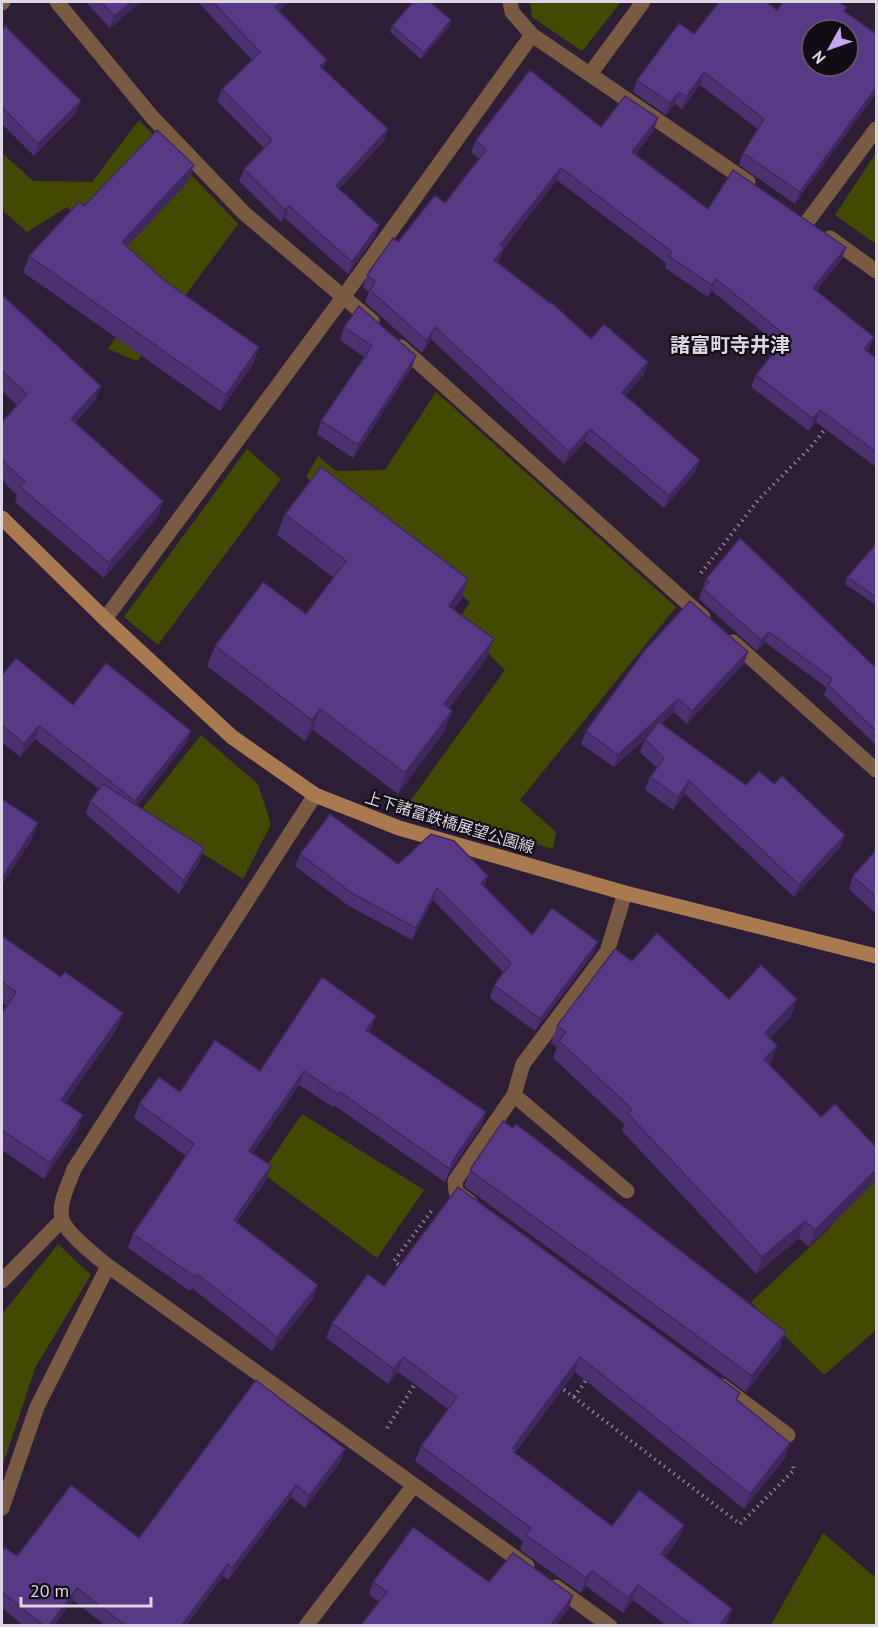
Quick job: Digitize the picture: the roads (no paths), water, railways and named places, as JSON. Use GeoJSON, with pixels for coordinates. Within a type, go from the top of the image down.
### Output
{"type":"FeatureCollection","features":[{"type":"Feature","properties":{"kind":"street"},"geometry":{"type":"LineString","coordinates":[[57,2],[152,117],[246,214],[384,331],[876,770]]}},
{"type":"Feature","properties":{"kind":"street"},"geometry":{"type":"LineString","coordinates":[[510,2],[512,12],[532,35],[758,189]]}},
{"type":"Feature","properties":{"kind":"street"},"geometry":{"type":"LineString","coordinates":[[590,74],[643,2]]}},
{"type":"Feature","properties":{"kind":"street"},"geometry":{"type":"LineString","coordinates":[[105,619],[344,296],[532,35]]}},
{"type":"Feature","properties":{"kind":"street"},"geometry":{"type":"LineString","coordinates":[[876,129],[802,219],[876,271]]}},
{"type":"Feature","properties":{"kind":"street","name":"上下諸富鉄橋展望公園線"},"geometry":{"type":"LineString","coordinates":[[2,518],[105,619],[232,737],[315,795],[399,828],[625,893],[876,956]]}},
{"type":"Feature","properties":{"kind":"street"},"geometry":{"type":"LineString","coordinates":[[315,795],[74,1169],[62,1202],[62,1220],[81,1243],[108,1266],[609,1626]]}},
{"type":"Feature","properties":{"kind":"street"},"geometry":{"type":"LineString","coordinates":[[484,1212],[456,1192],[455,1182],[514,1095],[523,1064],[607,952],[625,893]]}},
{"type":"Feature","properties":{"kind":"street"},"geometry":{"type":"LineString","coordinates":[[514,1095],[627,1191]]}},
{"type":"Feature","properties":{"kind":"street"},"geometry":{"type":"LineString","coordinates":[[2,1281],[62,1220]]}},
{"type":"Feature","properties":{"kind":"street"},"geometry":{"type":"LineString","coordinates":[[2,1508],[37,1407],[108,1266]]}},
{"type":"Feature","properties":{"kind":"street"},"geometry":{"type":"LineString","coordinates":[[714,1381],[788,1435]]}},
{"type":"Feature","properties":{"kind":"street"},"geometry":{"type":"LineString","coordinates":[[306,1626],[414,1485]]}},
{"type":"Feature","properties":{"kind":"street"},"geometry":{"type":"LineString","coordinates":[[581,1626],[591,1612]]}},
{"type":"Feature","properties":{"kind":"district","name":"諸富町寺井津"},"geometry":{"type":"Point","coordinates":[730,345]}}]}
